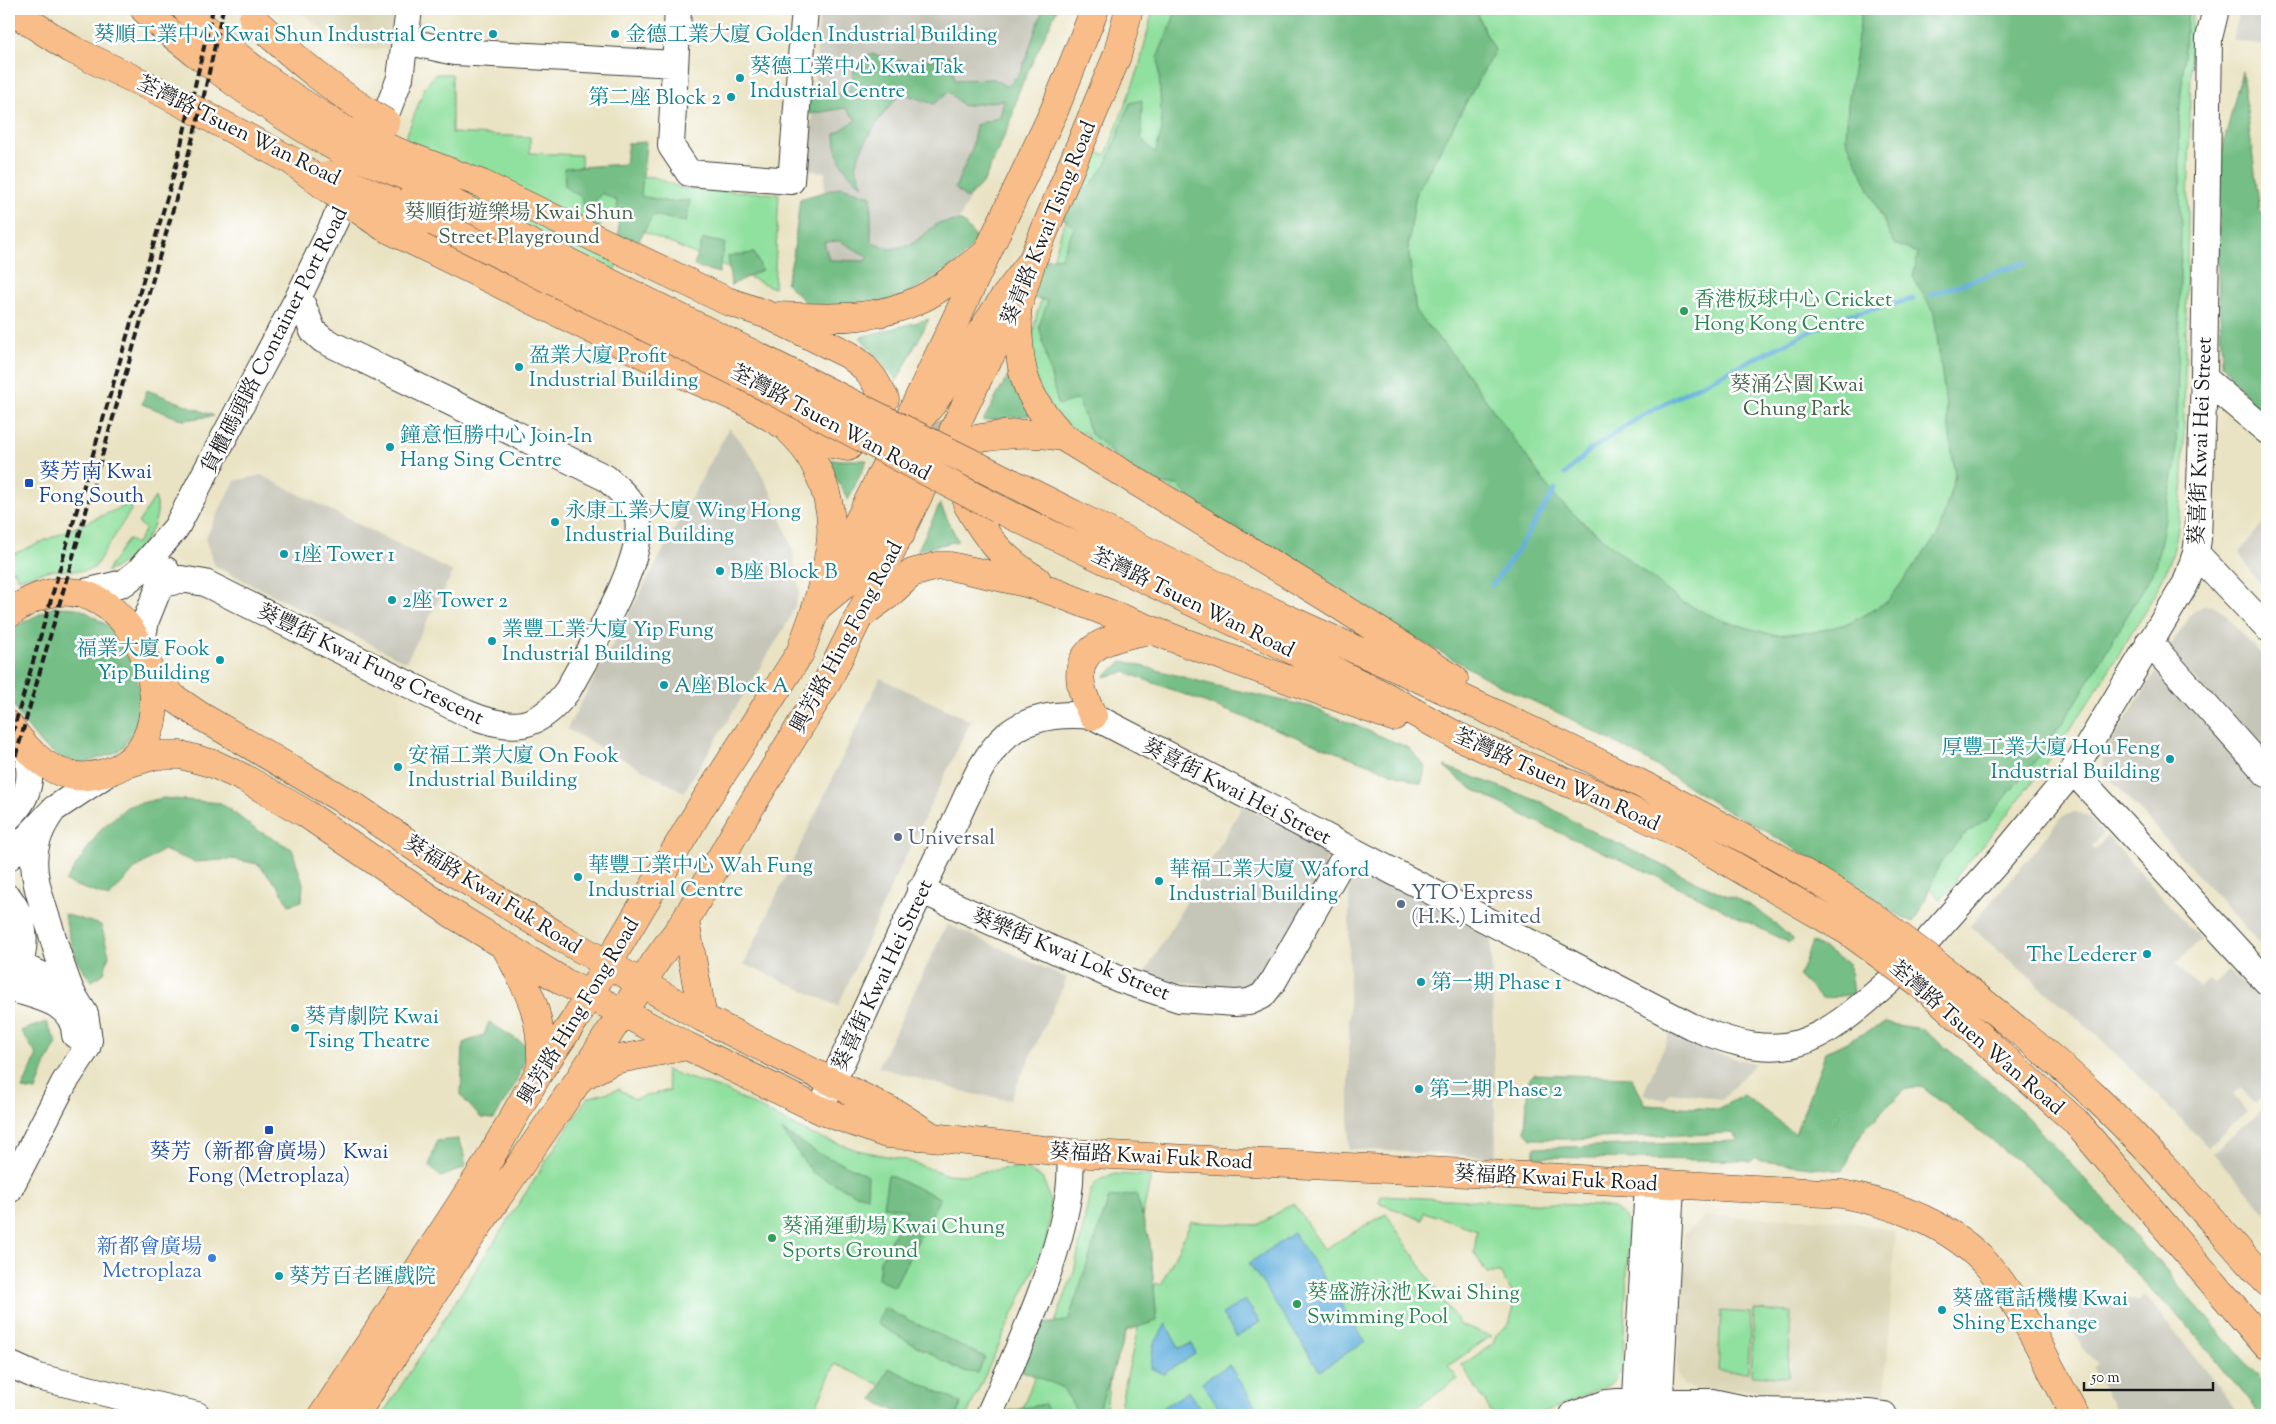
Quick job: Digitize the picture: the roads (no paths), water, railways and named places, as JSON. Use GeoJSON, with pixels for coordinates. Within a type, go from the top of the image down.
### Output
{"type":"FeatureCollection","features":[{"type":"Feature","properties":{"kind":"main road","name":"荃灣路 Tsuen Wan Road"},"geometry":{"type":"LineString","coordinates":[[9,9],[71,49],[165,94],[292,161],[396,203],[748,378],[973,497],[1286,647],[1385,696],[1455,735],[1591,792],[1676,832],[1937,981],[2040,1049],[2096,1098],[2164,1167],[2267,1282]]}},
{"type":"Feature","properties":{"kind":"main road","name":"荃灣路 Tsuen Wan Road"},"geometry":{"type":"LineString","coordinates":[[144,9],[169,32],[249,95],[292,123],[342,151],[386,168],[528,242],[1205,580],[1492,711],[1647,787],[1753,842],[1866,911],[2075,1121],[2267,1346]]}},
{"type":"Feature","properties":{"kind":"main road"},"geometry":{"type":"LineString","coordinates":[[186,9],[231,52],[299,102],[349,132],[482,184],[727,301],[768,315],[849,355],[862,365],[873,378],[885,399]]}},
{"type":"Feature","properties":{"kind":"main road"},"geometry":{"type":"LineString","coordinates":[[243,9],[298,61],[348,100],[482,184]]}},
{"type":"Feature","properties":{"kind":"main road","name":"葵青路 Kwai Tsing Road"},"geometry":{"type":"LineString","coordinates":[[937,421],[944,346],[1050,119],[1095,9]]}},
{"type":"Feature","properties":{"kind":"main road","name":"葵青路 Kwai Tsing Road"},"geometry":{"type":"LineString","coordinates":[[937,421],[982,370],[1016,310],[1032,261],[1117,56],[1128,9]]}},
{"type":"Feature","properties":{"kind":"main road"},"geometry":{"type":"LineString","coordinates":[[349,132],[386,168]]}},
{"type":"Feature","properties":{"kind":"main road"},"geometry":{"type":"LineString","coordinates":[[292,161],[384,227],[691,378],[744,401],[782,424],[821,442],[848,447]]}},
{"type":"Feature","properties":{"kind":"main road"},"geometry":{"type":"LineString","coordinates":[[768,315],[856,318],[892,310],[923,298],[986,254]]}},
{"type":"Feature","properties":{"kind":"main road"},"geometry":{"type":"LineString","coordinates":[[1032,261],[1003,299],[937,421],[1007,434],[1036,433],[1063,437]]}},
{"type":"Feature","properties":{"kind":"main road"},"geometry":{"type":"LineString","coordinates":[[1016,310],[1020,352],[1027,385],[1043,414],[1063,437],[1403,645],[1462,684],[1492,711]]}},
{"type":"Feature","properties":{"kind":"main road","name":"興芳路 Hing Fong Road"},"geometry":{"type":"LineString","coordinates":[[323,1415],[485,1167],[541,1069],[588,995],[701,807],[800,653],[816,608],[831,546],[831,516],[817,468],[802,442],[782,424]]}},
{"type":"Feature","properties":{"kind":"main road","name":"興芳路 Hing Fong Road"},"geometry":{"type":"LineString","coordinates":[[355,1415],[465,1245],[580,1078],[641,983],[685,921],[740,824],[827,682],[901,534],[905,477],[872,534],[851,580],[816,608]]}},
{"type":"Feature","properties":{"kind":"main road"},"geometry":{"type":"LineString","coordinates":[[967,504],[990,541],[1007,560],[1057,592]]}},
{"type":"Feature","properties":{"kind":"main road"},"geometry":{"type":"LineString","coordinates":[[859,616],[888,595],[912,573],[937,566],[967,569],[1057,592],[1152,630],[1378,712],[1424,728],[1455,735]]}},
{"type":"Feature","properties":{"kind":"main road"},"geometry":{"type":"LineString","coordinates":[[15,608],[53,593],[77,594],[102,604],[119,616],[133,631],[147,663],[154,696],[152,722],[141,746],[117,768]]}},
{"type":"Feature","properties":{"kind":"main road"},"geometry":{"type":"LineString","coordinates":[[1093,716],[1085,701],[1081,680],[1081,669],[1091,649],[1117,636],[1152,630]]}},
{"type":"Feature","properties":{"kind":"main road","name":"葵福路 Kwai Fuk Road"},"geometry":{"type":"LineString","coordinates":[[147,663],[174,698],[357,808],[435,861],[517,911],[703,1018],[897,1114],[932,1137]]}},
{"type":"Feature","properties":{"kind":"main road","name":"葵福路 Kwai Fuk Road"},"geometry":{"type":"LineString","coordinates":[[15,733],[47,766],[58,772],[84,777],[156,756],[181,755],[214,764],[244,778],[305,813],[451,913],[588,995],[686,1046],[820,1110],[887,1134],[932,1137],[1071,1153],[1842,1194],[1880,1202],[1911,1213],[1940,1227],[1976,1254],[2000,1282],[2075,1415]]}},
{"type":"Feature","properties":{"kind":"main road"},"geometry":{"type":"LineString","coordinates":[[685,921],[703,1018]]}},
{"type":"Feature","properties":{"kind":"main road"},"geometry":{"type":"LineString","coordinates":[[505,946],[537,1011],[541,1039],[541,1069]]}},
{"type":"Feature","properties":{"kind":"main road"},"geometry":{"type":"LineString","coordinates":[[580,1078],[614,1060],[686,1046]]}},
{"type":"Feature","properties":{"kind":"street","name":"貨櫃碼頭路 Container Port Road"},"geometry":{"type":"LineString","coordinates":[[77,594],[124,583],[138,572],[176,528],[299,296],[336,216],[373,146],[400,78],[409,9]]}},
{"type":"Feature","properties":{"kind":"street"},"geometry":{"type":"LineString","coordinates":[[678,9],[671,146],[689,173],[791,181],[805,9]]}},
{"type":"Feature","properties":{"kind":"street","name":"葵喜街 Kwai Hei Street"},"geometry":{"type":"LineString","coordinates":[[1930,938],[2000,859],[2073,771],[2186,583],[2196,553],[2204,378],[2209,38],[2216,9]]}},
{"type":"Feature","properties":{"kind":"street"},"geometry":{"type":"LineString","coordinates":[[406,41],[455,52],[675,64]]}},
{"type":"Feature","properties":{"kind":"street","name":"葵豐街 Kwai Fung Crescent"},"geometry":{"type":"LineString","coordinates":[[159,586],[181,579],[205,583],[466,713],[502,726],[517,726],[546,716],[558,705],[568,690],[628,574],[637,552],[639,533],[636,513],[625,495],[606,478],[323,340],[313,331],[299,296]]}},
{"type":"Feature","properties":{"kind":"street"},"geometry":{"type":"LineString","coordinates":[[2204,378],[2267,431]]}},
{"type":"Feature","properties":{"kind":"street","name":"貨櫃碼頭路 Container Port Road"},"geometry":{"type":"LineString","coordinates":[[147,663],[143,637],[146,620],[165,575],[176,528]]}},
{"type":"Feature","properties":{"kind":"street"},"geometry":{"type":"LineString","coordinates":[[2196,553],[2267,628]]}},
{"type":"Feature","properties":{"kind":"street"},"geometry":{"type":"LineString","coordinates":[[2149,642],[2267,774]]}},
{"type":"Feature","properties":{"kind":"street","name":"葵喜街 Kwai Hei Street"},"geometry":{"type":"LineString","coordinates":[[820,1110],[920,890],[988,758],[1006,736],[1022,724],[1050,716],[1072,714],[1093,716],[1682,1021],[1719,1038],[1769,1047],[1792,1046],[1815,1039],[1848,1018],[1890,981]]}},
{"type":"Feature","properties":{"kind":"street"},"geometry":{"type":"LineString","coordinates":[[9,817],[20,805],[29,784],[29,762],[15,733]]}},
{"type":"Feature","properties":{"kind":"street"},"geometry":{"type":"LineString","coordinates":[[9,857],[54,808],[117,768]]}},
{"type":"Feature","properties":{"kind":"street"},"geometry":{"type":"LineString","coordinates":[[2073,771],[2267,982]]}},
{"type":"Feature","properties":{"kind":"street"},"geometry":{"type":"LineString","coordinates":[[9,1190],[64,1083],[87,1048],[89,1040],[85,1014],[72,992],[61,964],[33,868],[36,842],[46,819],[54,808]]}},
{"type":"Feature","properties":{"kind":"street","name":"葵樂街 Kwai Lok Street"},"geometry":{"type":"LineString","coordinates":[[920,890],[1119,979],[1179,999],[1235,1003],[1249,1002],[1262,996],[1273,982],[1350,849]]}},
{"type":"Feature","properties":{"kind":"street"},"geometry":{"type":"LineString","coordinates":[[9,898],[21,917],[24,928],[24,951],[14,986]]}},
{"type":"Feature","properties":{"kind":"street"},"geometry":{"type":"LineString","coordinates":[[14,986],[57,981],[72,992]]}},
{"type":"Feature","properties":{"kind":"street"},"geometry":{"type":"LineString","coordinates":[[14,986],[53,1002],[69,1014],[75,1041],[64,1083]]}},
{"type":"Feature","properties":{"kind":"street"},"geometry":{"type":"LineString","coordinates":[[989,1415],[1011,1368],[1063,1224],[1069,1190],[1071,1153]]}},
{"type":"Feature","properties":{"kind":"street"},"geometry":{"type":"LineString","coordinates":[[1647,1408],[1659,1184]]}},
{"type":"Feature","properties":{"kind":"street"},"geometry":{"type":"LineString","coordinates":[[9,1364],[38,1377],[185,1413]]}},
{"type":"Feature","properties":{"kind":"street"},"geometry":{"type":"LineString","coordinates":[[1573,1415],[1607,1403],[1647,1408],[1712,1402],[1743,1413],[1868,1412],[1884,1415]]}},
{"type":"Feature","properties":{"kind":"water"},"geometry":{"type":"Polygon","coordinates":[[[1294,1233],[1365,1341],[1320,1371],[1249,1263],[1294,1233]]]}},
{"type":"Feature","properties":{"kind":"water"},"geometry":{"type":"Polygon","coordinates":[[[1245,1300],[1260,1322],[1237,1337],[1222,1314],[1245,1300]]]}},
{"type":"Feature","properties":{"kind":"water"},"geometry":{"type":"Polygon","coordinates":[[[1166,1324],[1179,1348],[1192,1344],[1195,1354],[1163,1374],[1151,1368],[1153,1346],[1166,1324]]]}},
{"type":"Feature","properties":{"kind":"water"},"geometry":{"type":"Polygon","coordinates":[[[1229,1365],[1255,1405],[1239,1415],[1224,1415],[1202,1382],[1229,1365]]]}},
{"type":"Feature","properties":{"kind":"water"},"geometry":{"type":"Polygon","coordinates":[[[1189,1391],[1205,1415],[1167,1415],[1163,1408],[1189,1391]]]}},
{"type":"Feature","properties":{"kind":"waterway"},"geometry":{"type":"LineString","coordinates":[[1930,295],[2026,262]]}},
{"type":"Feature","properties":{"kind":"waterway"},"geometry":{"type":"LineString","coordinates":[[1565,474],[1589,451],[1638,418],[1692,389],[1840,317],[1913,299]]}},
{"type":"Feature","properties":{"kind":"waterway"},"geometry":{"type":"LineString","coordinates":[[1492,585],[1512,559],[1555,490]]}},
{"type":"Feature","properties":{"kind":"tunnel"},"geometry":{"type":"LineString","coordinates":[[935,422],[955,482],[966,502]]}},
{"type":"Feature","properties":{"kind":"railway"},"geometry":{"type":"LineString","coordinates":[[9,745],[175,170],[213,9]]}},
{"type":"Feature","properties":{"kind":"railway"},"geometry":{"type":"LineString","coordinates":[[9,779],[182,178],[202,104],[223,9]]}},
{"type":"Feature","properties":{"kind":"place","name":"葵順工業中心 Kwai Shun Industrial Centre"},"geometry":{"type":"Point","coordinates":[493,34]}},
{"type":"Feature","properties":{"kind":"place","name":"金德工業大廈 Golden Industrial Building"},"geometry":{"type":"Point","coordinates":[615,34]}},
{"type":"Feature","properties":{"kind":"place","name":"葵德工業中心 Kwai Tak Industrial Centre"},"geometry":{"type":"Point","coordinates":[740,78]}},
{"type":"Feature","properties":{"kind":"place","name":"第二座 Block 2"},"geometry":{"type":"Point","coordinates":[731,97]}},
{"type":"Feature","properties":{"kind":"place","name":"香港板球中心 Cricket Hong Kong Centre"},"geometry":{"type":"Point","coordinates":[1684,311]}},
{"type":"Feature","properties":{"kind":"place","name":"盈業大廈 Profit Industrial Building"},"geometry":{"type":"Point","coordinates":[519,367]}},
{"type":"Feature","properties":{"kind":"place","name":"鐘意恒勝中心 Join-In Hang Sing Centre"},"geometry":{"type":"Point","coordinates":[390,447]}},
{"type":"Feature","properties":{"kind":"place","name":"葵芳南 Kwai Fong South"},"geometry":{"type":"Point","coordinates":[29,483]}},
{"type":"Feature","properties":{"kind":"place","name":"永康工業大廈 Wing Hong Industrial Building"},"geometry":{"type":"Point","coordinates":[555,522]}},
{"type":"Feature","properties":{"kind":"place","name":"1座 Tower 1"},"geometry":{"type":"Point","coordinates":[284,554]}},
{"type":"Feature","properties":{"kind":"place","name":"B座 Block B"},"geometry":{"type":"Point","coordinates":[720,571]}},
{"type":"Feature","properties":{"kind":"place","name":"2座 Tower 2"},"geometry":{"type":"Point","coordinates":[392,600]}},
{"type":"Feature","properties":{"kind":"place","name":"業豐工業大廈 Yip Fung Industrial Building"},"geometry":{"type":"Point","coordinates":[492,641]}},
{"type":"Feature","properties":{"kind":"place","name":"福業大廈 Fook Yip Building"},"geometry":{"type":"Point","coordinates":[220,660]}},
{"type":"Feature","properties":{"kind":"place","name":"A座 Block A"},"geometry":{"type":"Point","coordinates":[664,685]}},
{"type":"Feature","properties":{"kind":"place","name":"厚豐工業大廈 Hou Feng Industrial Building"},"geometry":{"type":"Point","coordinates":[2170,759]}},
{"type":"Feature","properties":{"kind":"place","name":"安福工業大廈 On Fook Industrial Building"},"geometry":{"type":"Point","coordinates":[398,767]}},
{"type":"Feature","properties":{"kind":"place","name":"Universal"},"geometry":{"type":"Point","coordinates":[898,837]}},
{"type":"Feature","properties":{"kind":"place","name":"華豐工業中心 Wah Fung Industrial Centre"},"geometry":{"type":"Point","coordinates":[578,877]}},
{"type":"Feature","properties":{"kind":"place","name":"華福工業大廈 Waford Industrial Building"},"geometry":{"type":"Point","coordinates":[1159,881]}},
{"type":"Feature","properties":{"kind":"place","name":"YTO Express (H.K.) Limited"},"geometry":{"type":"Point","coordinates":[1401,904]}},
{"type":"Feature","properties":{"kind":"place","name":"The Lederer"},"geometry":{"type":"Point","coordinates":[2147,954]}},
{"type":"Feature","properties":{"kind":"place","name":"第一期 Phase 1"},"geometry":{"type":"Point","coordinates":[1421,982]}},
{"type":"Feature","properties":{"kind":"place","name":"葵青劇院 Kwai Tsing Theatre"},"geometry":{"type":"Point","coordinates":[295,1028]}},
{"type":"Feature","properties":{"kind":"place","name":"第二期 Phase 2"},"geometry":{"type":"Point","coordinates":[1419,1089]}},
{"type":"Feature","properties":{"kind":"place","name":"葵芳（新都會廣場） Kwai Fong (Metroplaza)"},"geometry":{"type":"Point","coordinates":[269,1130]}},
{"type":"Feature","properties":{"kind":"place","name":"葵涌運動場 Kwai Chung Sports Ground"},"geometry":{"type":"Point","coordinates":[772,1238]}},
{"type":"Feature","properties":{"kind":"place","name":"新都會廣場 Metroplaza"},"geometry":{"type":"Point","coordinates":[212,1258]}},
{"type":"Feature","properties":{"kind":"place","name":"葵芳百老匯戲院"},"geometry":{"type":"Point","coordinates":[279,1276]}},
{"type":"Feature","properties":{"kind":"place","name":"葵盛游泳池 Kwai Shing Swimming Pool"},"geometry":{"type":"Point","coordinates":[1297,1304]}},
{"type":"Feature","properties":{"kind":"place","name":"葵盛電話機樓 Kwai Shing Exchange"},"geometry":{"type":"Point","coordinates":[1942,1310]}},
{"type":"Feature","properties":{"kind":"park label","name":"葵順街遊樂場 Kwai Shun Street Playground"},"geometry":{"type":"Point","coordinates":[519,224]}},
{"type":"Feature","properties":{"kind":"park label","name":"葵涌公園 Kwai Chung Park"},"geometry":{"type":"Point","coordinates":[1797,396]}}]}
